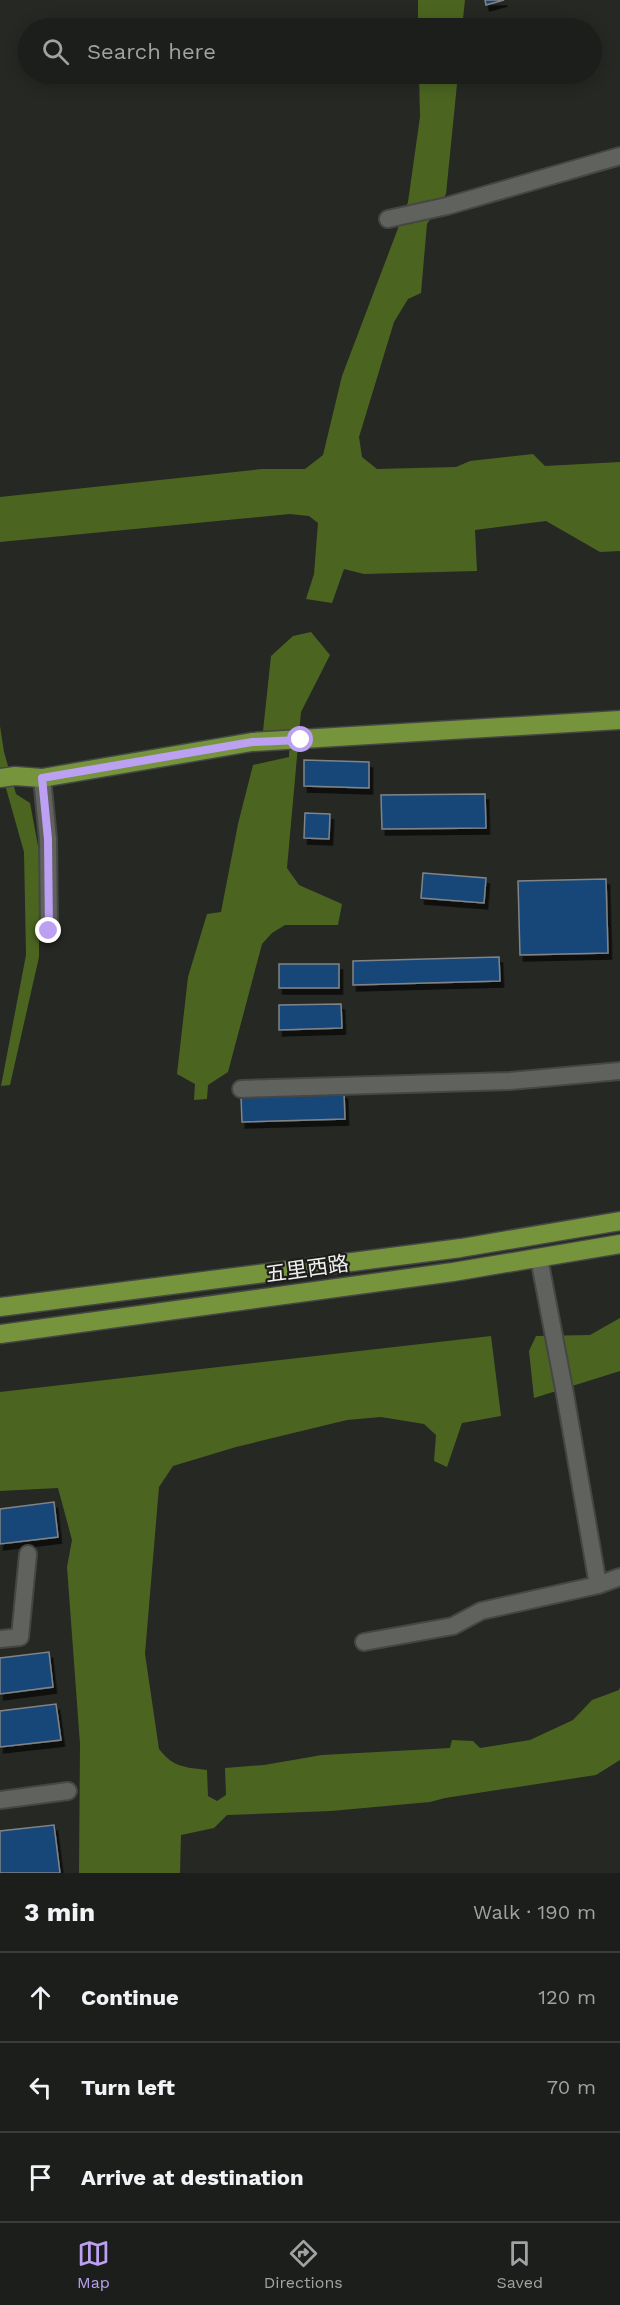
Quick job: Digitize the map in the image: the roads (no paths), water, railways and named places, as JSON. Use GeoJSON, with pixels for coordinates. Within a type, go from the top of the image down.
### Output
{"type":"FeatureCollection","features":[{"type":"Feature","properties":{"kind":"main road"},"geometry":{"type":"LineString","coordinates":[[7,777],[42,778],[252,742],[620,720]]}},
{"type":"Feature","properties":{"kind":"main road","name":"五里西路"},"geometry":{"type":"LineString","coordinates":[[0,1307],[461,1248],[620,1221]]}},
{"type":"Feature","properties":{"kind":"main road","name":"五里西路"},"geometry":{"type":"LineString","coordinates":[[0,1334],[453,1272],[620,1244]]}},
{"type":"Feature","properties":{"kind":"street"},"geometry":{"type":"LineString","coordinates":[[393,218],[447,206],[620,156]]}},
{"type":"Feature","properties":{"kind":"street"},"geometry":{"type":"LineString","coordinates":[[42,778],[48,839],[49,931]]}},
{"type":"Feature","properties":{"kind":"street"},"geometry":{"type":"LineString","coordinates":[[241,1089],[510,1081],[620,1071]]}},
{"type":"Feature","properties":{"kind":"street"},"geometry":{"type":"LineString","coordinates":[[539,1258],[598,1585]]}},
{"type":"Feature","properties":{"kind":"street"},"geometry":{"type":"LineString","coordinates":[[0,1639],[20,1637],[28,1554]]}},
{"type":"Feature","properties":{"kind":"street"},"geometry":{"type":"LineString","coordinates":[[364,1642],[453,1626],[481,1611],[598,1585],[620,1577]]}},
{"type":"Feature","properties":{"kind":"street"},"geometry":{"type":"LineString","coordinates":[[0,1800],[68,1791]]}}]}
